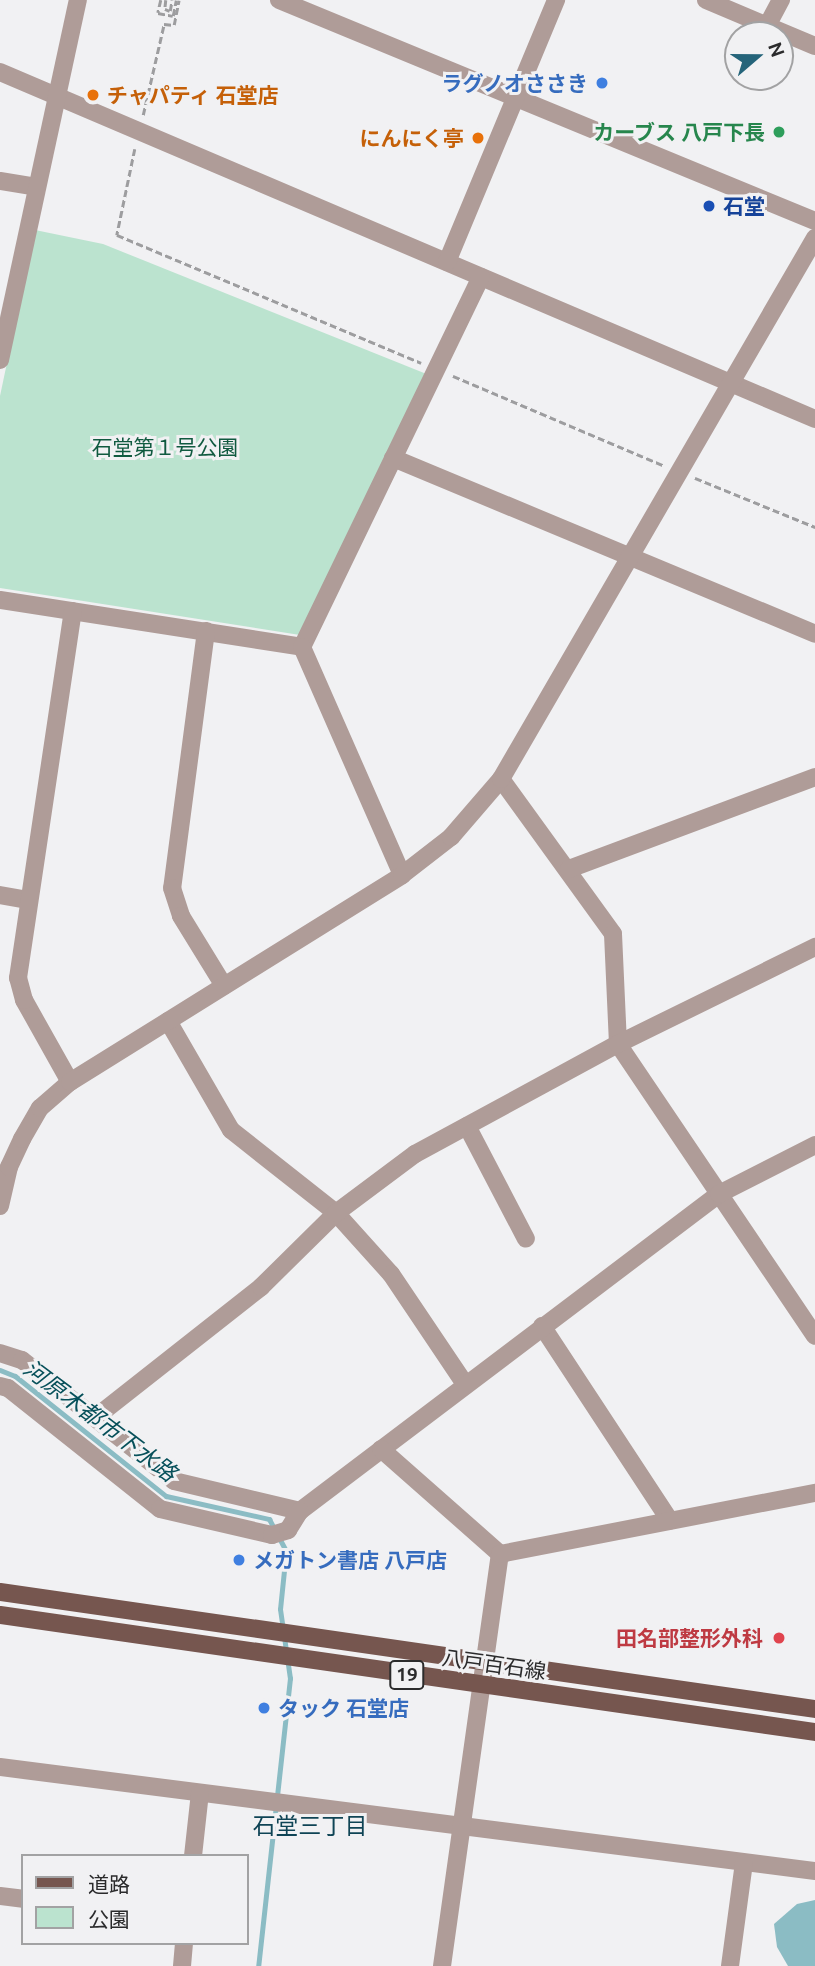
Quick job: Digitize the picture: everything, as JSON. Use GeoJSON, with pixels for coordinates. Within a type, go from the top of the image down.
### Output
{"type":"FeatureCollection","features":[{"type":"Feature","properties":{"kind":"main road","name":"八戸百石線"},"geometry":{"type":"LineString","coordinates":[[0,1592],[815,1709]]}},
{"type":"Feature","properties":{"kind":"main road","name":"八戸百石線"},"geometry":{"type":"LineString","coordinates":[[0,1615],[815,1732]]}},
{"type":"Feature","properties":{"kind":"street"},"geometry":{"type":"LineString","coordinates":[[0,360],[4,322],[78,0]]}},
{"type":"Feature","properties":{"kind":"street"},"geometry":{"type":"LineString","coordinates":[[279,0],[815,221]]}},
{"type":"Feature","properties":{"kind":"street"},"geometry":{"type":"LineString","coordinates":[[447,262],[556,0]]}},
{"type":"Feature","properties":{"kind":"street"},"geometry":{"type":"LineString","coordinates":[[706,0],[755,21]]}},
{"type":"Feature","properties":{"kind":"street"},"geometry":{"type":"LineString","coordinates":[[770,21],[781,0]]}},
{"type":"Feature","properties":{"kind":"street"},"geometry":{"type":"LineString","coordinates":[[794,37],[815,46]]}},
{"type":"Feature","properties":{"kind":"street"},"geometry":{"type":"LineString","coordinates":[[0,72],[815,419]]}},
{"type":"Feature","properties":{"kind":"street"},"geometry":{"type":"LineString","coordinates":[[0,181],[37,187]]}},
{"type":"Feature","properties":{"kind":"street"},"geometry":{"type":"LineString","coordinates":[[0,1206],[9,1167],[22,1139],[40,1108],[70,1082],[402,875],[451,836],[500,779],[815,238]]}},
{"type":"Feature","properties":{"kind":"street"},"geometry":{"type":"LineString","coordinates":[[402,875],[302,647],[481,277]]}},
{"type":"Feature","properties":{"kind":"street"},"geometry":{"type":"LineString","coordinates":[[393,458],[815,634]]}},
{"type":"Feature","properties":{"kind":"street"},"geometry":{"type":"LineString","coordinates":[[0,600],[302,647]]}},
{"type":"Feature","properties":{"kind":"street"},"geometry":{"type":"LineString","coordinates":[[70,1082],[24,1000],[18,978],[73,611]]}},
{"type":"Feature","properties":{"kind":"street"},"geometry":{"type":"LineString","coordinates":[[206,631],[172,888],[181,916],[224,986]]}},
{"type":"Feature","properties":{"kind":"street"},"geometry":{"type":"LineString","coordinates":[[569,869],[815,777]]}},
{"type":"Feature","properties":{"kind":"street"},"geometry":{"type":"LineString","coordinates":[[500,779],[569,869],[613,934],[618,1044],[815,1336]]}},
{"type":"Feature","properties":{"kind":"street"},"geometry":{"type":"LineString","coordinates":[[0,895],[29,900]]}},
{"type":"Feature","properties":{"kind":"street"},"geometry":{"type":"LineString","coordinates":[[96,1417],[261,1287],[336,1213],[415,1154],[618,1044],[815,947]]}},
{"type":"Feature","properties":{"kind":"street"},"geometry":{"type":"LineString","coordinates":[[168,1021],[231,1130],[336,1213],[399,1285],[465,1384]]}},
{"type":"Feature","properties":{"kind":"street"},"geometry":{"type":"LineString","coordinates":[[467,1126],[526,1239]]}},
{"type":"Feature","properties":{"kind":"street"},"geometry":{"type":"LineString","coordinates":[[0,1386],[8,1388],[160,1509],[272,1535],[288,1530],[300,1511],[719,1194],[815,1145]]}},
{"type":"Feature","properties":{"kind":"street"},"geometry":{"type":"LineString","coordinates":[[542,1326],[670,1521]]}},
{"type":"Feature","properties":{"kind":"street"},"geometry":{"type":"LineString","coordinates":[[0,1353],[22,1360],[174,1481],[300,1511]]}},
{"type":"Feature","properties":{"kind":"street"},"geometry":{"type":"LineString","coordinates":[[381,1449],[500,1554]]}},
{"type":"Feature","properties":{"kind":"street"},"geometry":{"type":"LineString","coordinates":[[500,1554],[815,1493]]}},
{"type":"Feature","properties":{"kind":"street"},"geometry":{"type":"LineString","coordinates":[[442,1966],[487,1662],[500,1554]]}},
{"type":"Feature","properties":{"kind":"street"},"geometry":{"type":"LineString","coordinates":[[0,1767],[815,1871]]}},
{"type":"Feature","properties":{"kind":"street"},"geometry":{"type":"LineString","coordinates":[[193,1854],[200,1793]]}},
{"type":"Feature","properties":{"kind":"street"},"geometry":{"type":"LineString","coordinates":[[730,1966],[744,1863]]}},
{"type":"Feature","properties":{"kind":"street"},"geometry":{"type":"LineString","coordinates":[[0,1896],[21,1899]]}},
{"type":"Feature","properties":{"kind":"street"},"geometry":{"type":"LineString","coordinates":[[182,1966],[184,1945]]}},
{"type":"Feature","properties":{"kind":"path"},"geometry":{"type":"LineString","coordinates":[[161,0],[158,13],[173,16],[176,0]]}},
{"type":"Feature","properties":{"kind":"path"},"geometry":{"type":"LineString","coordinates":[[166,0],[164,9],[170,11],[176,0]]}},
{"type":"Feature","properties":{"kind":"path"},"geometry":{"type":"LineString","coordinates":[[176,0],[174,25],[164,24],[117,235],[815,527]]}},
{"type":"Feature","properties":{"kind":"green space","name":"石堂第１号公園"},"geometry":{"type":"Polygon","coordinates":[[[35,230],[103,244],[429,375],[300,635],[0,588],[0,396],[35,230]]]}},
{"type":"Feature","properties":{"kind":"water"},"geometry":{"type":"Polygon","coordinates":[[[815,1900],[815,1966],[788,1966],[777,1947],[774,1924],[797,1904],[815,1900]]]}},
{"type":"Feature","properties":{"kind":"waterway","name":"河原木都市下水路"},"geometry":{"type":"LineString","coordinates":[[0,1370],[15,1376],[166,1496],[269,1519],[286,1551],[280,1609],[290,1678],[258,1966]]}},
{"type":"Feature","properties":{"kind":"place","name":"ラグノオささき"},"geometry":{"type":"Point","coordinates":[602,83]}},
{"type":"Feature","properties":{"kind":"place","name":"チャパティ 石堂店"},"geometry":{"type":"Point","coordinates":[93,95]}},
{"type":"Feature","properties":{"kind":"place","name":"カーブス 八戸下長"},"geometry":{"type":"Point","coordinates":[779,132]}},
{"type":"Feature","properties":{"kind":"place","name":"にんにく亭"},"geometry":{"type":"Point","coordinates":[478,138]}},
{"type":"Feature","properties":{"kind":"place","name":"石堂"},"geometry":{"type":"Point","coordinates":[709,206]}},
{"type":"Feature","properties":{"kind":"place","name":"メガトン書店 八戸店"},"geometry":{"type":"Point","coordinates":[239,1560]}},
{"type":"Feature","properties":{"kind":"place","name":"田名部整形外科"},"geometry":{"type":"Point","coordinates":[779,1638]}},
{"type":"Feature","properties":{"kind":"place","name":"タック 石堂店"},"geometry":{"type":"Point","coordinates":[264,1708]}},
{"type":"Feature","properties":{"kind":"district","name":"石堂三丁目"},"geometry":{"type":"Point","coordinates":[310,1826]}}]}
